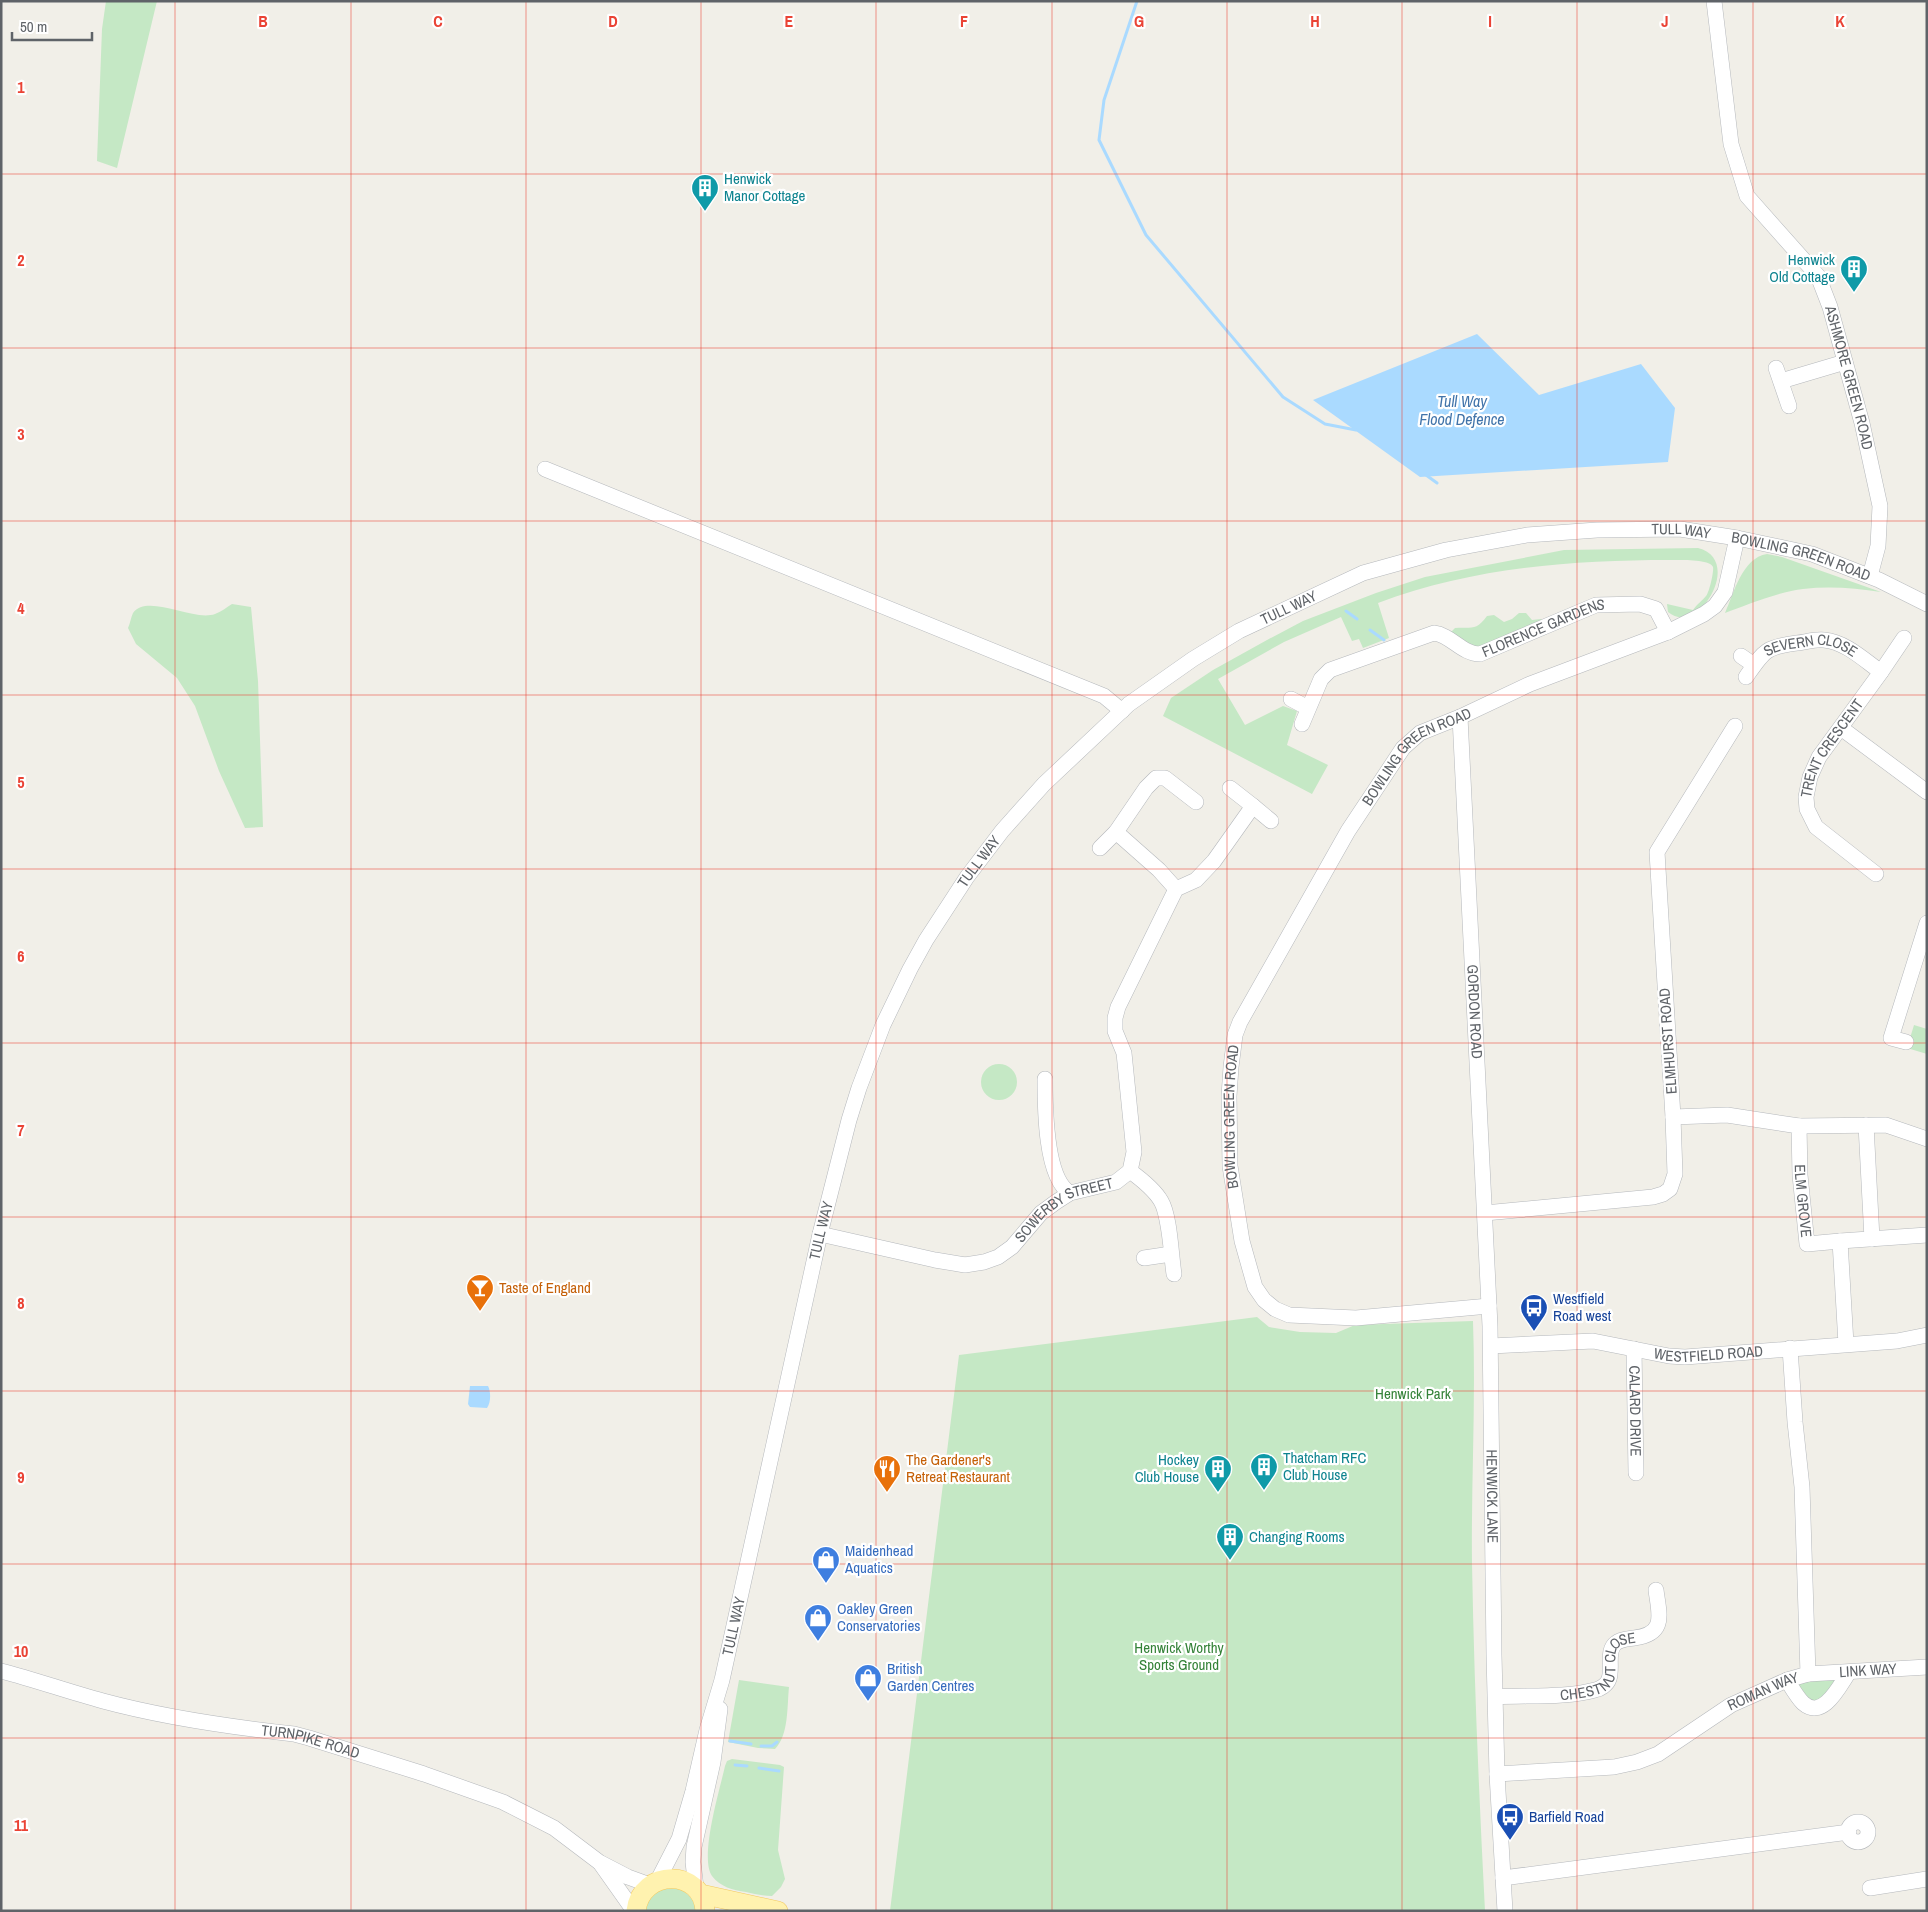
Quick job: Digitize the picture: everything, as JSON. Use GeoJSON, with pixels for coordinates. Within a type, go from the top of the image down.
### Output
{"type":"FeatureCollection","features":[{"type":"Feature","properties":{"kind":"main road"},"geometry":{"type":"LineString","coordinates":[[635,1911],[638,1900],[654,1882],[668,1878],[679,1879],[701,1898],[778,1911]]}},
{"type":"Feature","properties":{"kind":"street","name":"ASHMORE GREEN ROAD"},"geometry":{"type":"LineString","coordinates":[[1714,1],[1731,144],[1746,196],[1818,276],[1830,307],[1868,445],[1880,506],[1878,546],[1870,576]]}},
{"type":"Feature","properties":{"kind":"street"},"geometry":{"type":"LineString","coordinates":[[1789,406],[1778,374],[1845,362]]}},
{"type":"Feature","properties":{"kind":"street"},"geometry":{"type":"LineString","coordinates":[[545,469],[1104,696],[1122,710]]}},
{"type":"Feature","properties":{"kind":"street","name":"TULL WAY"},"geometry":{"type":"LineString","coordinates":[[654,1882],[679,1839],[693,1791],[706,1730],[722,1680],[744,1572],[820,1234],[841,1147],[859,1088],[890,1010],[926,940],[967,877],[1002,831],[1044,784],[1122,710],[1193,659],[1239,631],[1363,573],[1427,555],[1528,534],[1597,530],[1680,529],[1737,538]]}},
{"type":"Feature","properties":{"kind":"street","name":"BOWLING GREEN ROAD"},"geometry":{"type":"LineString","coordinates":[[1489,1306],[1356,1318],[1289,1315],[1268,1305],[1255,1287],[1236,1208],[1230,1166],[1229,1096],[1232,1056],[1236,1035],[1240,1022],[1348,831],[1399,753],[1420,733],[1460,717],[1530,684],[1668,632],[1704,614],[1721,600],[1728,583],[1737,538],[1812,554],[1870,576],[1927,604]]}},
{"type":"Feature","properties":{"kind":"street","name":"FLORENCE GARDENS"},"geometry":{"type":"LineString","coordinates":[[1302,724],[1321,679],[1330,670],[1434,634],[1444,635],[1472,653],[1480,654],[1596,605],[1631,604],[1656,609],[1668,632]]}},
{"type":"Feature","properties":{"kind":"street","name":"TRENT CRESCENT"},"geometry":{"type":"LineString","coordinates":[[1876,874],[1816,826],[1807,809],[1807,791],[1815,764],[1904,638]]}},
{"type":"Feature","properties":{"kind":"street","name":"SEVERN CLOSE"},"geometry":{"type":"LineString","coordinates":[[1741,656],[1750,671],[1761,655],[1774,647],[1825,640],[1847,648],[1881,672]]}},
{"type":"Feature","properties":{"kind":"street"},"geometry":{"type":"LineString","coordinates":[[1291,699],[1308,708]]}},
{"type":"Feature","properties":{"kind":"street","name":"GORDON ROAD"},"geometry":{"type":"LineString","coordinates":[[1460,717],[1489,1306]]}},
{"type":"Feature","properties":{"kind":"street"},"geometry":{"type":"LineString","coordinates":[[1841,728],[1926,790]]}},
{"type":"Feature","properties":{"kind":"street","name":"ELMHURST ROAD"},"geometry":{"type":"LineString","coordinates":[[1485,1213],[1653,1197],[1663,1194],[1670,1189],[1674,1177],[1673,1116],[1656,858],[1659,848],[1726,731]]}},
{"type":"Feature","properties":{"kind":"street"},"geometry":{"type":"LineString","coordinates":[[1100,848],[1116,832],[1146,788],[1156,778],[1165,778],[1196,802]]}},
{"type":"Feature","properties":{"kind":"street"},"geometry":{"type":"LineString","coordinates":[[1230,788],[1272,821]]}},
{"type":"Feature","properties":{"kind":"street"},"geometry":{"type":"LineString","coordinates":[[1116,832],[1159,870],[1176,890],[1196,880],[1214,861],[1253,806]]}},
{"type":"Feature","properties":{"kind":"street","name":"SOWERBY STREET"},"geometry":{"type":"LineString","coordinates":[[820,1234],[965,1265],[984,1262],[998,1256],[1012,1246],[1041,1213],[1070,1194],[1116,1182],[1130,1171],[1134,1152],[1124,1054],[1115,1031],[1115,1018],[1118,1007],[1176,890]]}},
{"type":"Feature","properties":{"kind":"street"},"geometry":{"type":"LineString","coordinates":[[1906,1042],[1891,1038],[1924,944],[1927,923]]}},
{"type":"Feature","properties":{"kind":"street"},"geometry":{"type":"LineString","coordinates":[[1045,1080],[1045,1110],[1050,1152],[1053,1165],[1064,1190],[1070,1194]]}},
{"type":"Feature","properties":{"kind":"street"},"geometry":{"type":"LineString","coordinates":[[1673,1116],[1727,1115],[1799,1126],[1866,1125],[1895,1127],[1927,1139]]}},
{"type":"Feature","properties":{"kind":"street"},"geometry":{"type":"LineString","coordinates":[[1866,1125],[1872,1239]]}},
{"type":"Feature","properties":{"kind":"street","name":"ELM GROVE"},"geometry":{"type":"LineString","coordinates":[[1799,1126],[1800,1175],[1807,1244],[1927,1235]]}},
{"type":"Feature","properties":{"kind":"street"},"geometry":{"type":"LineString","coordinates":[[1130,1171],[1152,1189],[1161,1201],[1165,1213],[1174,1274]]}},
{"type":"Feature","properties":{"kind":"street"},"geometry":{"type":"LineString","coordinates":[[1840,1241],[1846,1344]]}},
{"type":"Feature","properties":{"kind":"street"},"geometry":{"type":"LineString","coordinates":[[1144,1258],[1171,1254]]}},
{"type":"Feature","properties":{"kind":"street","name":"HENWICK LANE"},"geometry":{"type":"LineString","coordinates":[[1489,1306],[1497,1774],[1505,1911]]}},
{"type":"Feature","properties":{"kind":"street","name":"WESTFIELD ROAD"},"geometry":{"type":"LineString","coordinates":[[1491,1346],[1594,1341],[1669,1356],[1685,1357],[1908,1340],[1927,1335]]}},
{"type":"Feature","properties":{"kind":"street","name":"ROMAN WAY"},"geometry":{"type":"LineString","coordinates":[[1497,1774],[1614,1767],[1636,1762],[1658,1754],[1731,1705],[1787,1680],[1808,1674],[1802,1487],[1790,1348]]}},
{"type":"Feature","properties":{"kind":"street","name":"CALARD DRIVE"},"geometry":{"type":"LineString","coordinates":[[1634,1349],[1636,1473]]}},
{"type":"Feature","properties":{"kind":"street","name":"CHESTNUT CLOSE"},"geometry":{"type":"LineString","coordinates":[[1496,1697],[1575,1694],[1596,1690],[1606,1684],[1609,1678],[1612,1647],[1623,1640],[1645,1637],[1654,1632],[1658,1626],[1659,1614],[1656,1590]]}},
{"type":"Feature","properties":{"kind":"street","name":"LINK WAY"},"geometry":{"type":"LineString","coordinates":[[1808,1674],[1927,1668]]}},
{"type":"Feature","properties":{"kind":"street"},"geometry":{"type":"LineString","coordinates":[[1787,1680],[1804,1703],[1808,1706],[1816,1707],[1824,1705],[1831,1698],[1849,1672]]}},
{"type":"Feature","properties":{"kind":"street","name":"TURNPIKE ROAD"},"geometry":{"type":"LineString","coordinates":[[2,1673],[142,1711],[214,1724],[294,1734],[342,1748],[503,1802],[554,1828],[599,1862],[628,1877],[654,1882]]}},
{"type":"Feature","properties":{"kind":"street","name":"TULL WAY"},"geometry":{"type":"LineString","coordinates":[[701,1898],[693,1862],[694,1847],[718,1734],[722,1680]]}},
{"type":"Feature","properties":{"kind":"street"},"geometry":{"type":"LineString","coordinates":[[1503,1878],[1848,1832]]}},
{"type":"Feature","properties":{"kind":"street","name":"TURNPIKE ROAD"},"geometry":{"type":"LineString","coordinates":[[599,1862],[635,1911]]}},
{"type":"Feature","properties":{"kind":"street"},"geometry":{"type":"LineString","coordinates":[[1870,1888],[1927,1879]]}},
{"type":"Feature","properties":{"kind":"green space"},"geometry":{"type":"Polygon","coordinates":[[[106,1],[157,1],[117,168],[97,161],[102,29],[106,1]]]}},
{"type":"Feature","properties":{"kind":"green space"},"geometry":{"type":"Polygon","coordinates":[[[1698,548],[1711,555],[1717,566],[1717,580],[1712,594],[1703,606],[1692,615],[1680,617],[1668,612],[1667,604],[1693,610],[1706,596],[1710,587],[1713,573],[1711,564],[1686,560],[1632,560],[1521,568],[1449,582],[1413,591],[1378,603],[1389,638],[1363,648],[1359,639],[1352,641],[1341,617],[1284,642],[1218,679],[1245,725],[1283,706],[1297,711],[1287,745],[1328,765],[1312,794],[1163,716],[1171,698],[1213,670],[1267,640],[1303,621],[1376,593],[1425,577],[1564,550],[1698,548]]]}},
{"type":"Feature","properties":{"kind":"green space"},"geometry":{"type":"Polygon","coordinates":[[[1767,554],[1782,557],[1881,592],[1842,588],[1794,590],[1753,602],[1725,613],[1745,569],[1758,557],[1767,554]]]}},
{"type":"Feature","properties":{"kind":"green space"},"geometry":{"type":"Polygon","coordinates":[[[232,604],[251,607],[258,681],[263,827],[245,828],[219,771],[195,706],[177,678],[136,644],[128,628],[133,613],[140,608],[149,606],[160,607],[206,615],[215,614],[232,604]]]}},
{"type":"Feature","properties":{"kind":"green space"},"geometry":{"type":"Polygon","coordinates":[[[1519,613],[1526,613],[1532,620],[1541,619],[1543,623],[1477,649],[1450,633],[1455,628],[1477,626],[1487,616],[1494,615],[1504,622],[1512,619],[1519,613]]]}},
{"type":"Feature","properties":{"kind":"green space"},"geometry":{"type":"Polygon","coordinates":[[[1914,1025],[1927,1029],[1927,1054],[1907,1048],[1914,1025]]]}},
{"type":"Feature","properties":{"kind":"green space"},"geometry":{"type":"Polygon","coordinates":[[[999,1064],[1006,1065],[1012,1069],[1016,1075],[1016,1089],[1012,1095],[1006,1099],[999,1100],[992,1099],[986,1095],[982,1089],[981,1082],[982,1075],[986,1069],[992,1065],[999,1064]]]}},
{"type":"Feature","properties":{"kind":"green space","name":"Henwick Worthy Sports Ground"},"geometry":{"type":"Polygon","coordinates":[[[1257,1317],[1269,1327],[1300,1332],[1336,1333],[1355,1325],[1473,1321],[1472,1563],[1485,1911],[890,1911],[959,1355],[1257,1317]]]}},
{"type":"Feature","properties":{"kind":"green space"},"geometry":{"type":"Polygon","coordinates":[[[1849,1672],[1816,1707],[1787,1680],[1849,1672]]]}},
{"type":"Feature","properties":{"kind":"green space"},"geometry":{"type":"Polygon","coordinates":[[[739,1680],[789,1687],[785,1728],[780,1743],[775,1749],[758,1748],[728,1742],[739,1680]]]}},
{"type":"Feature","properties":{"kind":"green space"},"geometry":{"type":"Polygon","coordinates":[[[732,1759],[784,1767],[778,1850],[785,1879],[781,1887],[772,1896],[727,1887],[715,1880],[709,1867],[709,1839],[715,1806],[725,1766],[727,1761],[732,1759]]]}},
{"type":"Feature","properties":{"kind":"green space"},"geometry":{"type":"Polygon","coordinates":[[[675,1886],[689,1896],[694,1902],[697,1911],[644,1911],[648,1900],[654,1892],[675,1886]]]}},
{"type":"Feature","properties":{"kind":"water","name":"Tull Way Flood Defence"},"geometry":{"type":"Polygon","coordinates":[[[1477,334],[1539,395],[1641,364],[1675,408],[1668,462],[1420,477],[1313,400],[1477,334]]]}},
{"type":"Feature","properties":{"kind":"water"},"geometry":{"type":"Polygon","coordinates":[[[470,1386],[488,1386],[490,1397],[487,1408],[470,1407],[468,1404],[470,1386]]]}},
{"type":"Feature","properties":{"kind":"waterway"},"geometry":{"type":"LineString","coordinates":[[1137,1],[1104,100],[1099,140],[1146,235],[1283,397],[1325,424],[1356,430]]}},
{"type":"Feature","properties":{"kind":"waterway"},"geometry":{"type":"LineString","coordinates":[[1426,475],[1437,483]]}},
{"type":"Feature","properties":{"kind":"waterway"},"geometry":{"type":"LineString","coordinates":[[1346,611],[1357,619]]}},
{"type":"Feature","properties":{"kind":"waterway"},"geometry":{"type":"LineString","coordinates":[[1370,630],[1384,640]]}},
{"type":"Feature","properties":{"kind":"waterway"},"geometry":{"type":"LineString","coordinates":[[730,1741],[751,1744]]}},
{"type":"Feature","properties":{"kind":"waterway"},"geometry":{"type":"LineString","coordinates":[[761,1746],[772,1746],[777,1742]]}},
{"type":"Feature","properties":{"kind":"waterway"},"geometry":{"type":"LineString","coordinates":[[735,1765],[747,1766]]}},
{"type":"Feature","properties":{"kind":"waterway"},"geometry":{"type":"LineString","coordinates":[[759,1768],[779,1771]]}},
{"type":"Feature","properties":{"kind":"place","name":"Henwick Manor Cottage"},"geometry":{"type":"Point","coordinates":[705,212]}},
{"type":"Feature","properties":{"kind":"place","name":"Henwick Old Cottage"},"geometry":{"type":"Point","coordinates":[1854,293]}},
{"type":"Feature","properties":{"kind":"place","name":"Taste of England"},"geometry":{"type":"Point","coordinates":[480,1312]}},
{"type":"Feature","properties":{"kind":"place","name":"Westfield Road west"},"geometry":{"type":"Point","coordinates":[1534,1332]}},
{"type":"Feature","properties":{"kind":"place","name":"Thatcham RFC Club House"},"geometry":{"type":"Point","coordinates":[1264,1491]}},
{"type":"Feature","properties":{"kind":"place","name":"The Gardener's Retreat Restaurant"},"geometry":{"type":"Point","coordinates":[887,1493]}},
{"type":"Feature","properties":{"kind":"place","name":"Hockey Club House"},"geometry":{"type":"Point","coordinates":[1218,1493]}},
{"type":"Feature","properties":{"kind":"place","name":"Changing Rooms"},"geometry":{"type":"Point","coordinates":[1230,1561]}},
{"type":"Feature","properties":{"kind":"place","name":"Maidenhead Aquatics"},"geometry":{"type":"Point","coordinates":[826,1584]}},
{"type":"Feature","properties":{"kind":"place","name":"Oakley Green Conservatories"},"geometry":{"type":"Point","coordinates":[818,1642]}},
{"type":"Feature","properties":{"kind":"place","name":"British Garden Centres"},"geometry":{"type":"Point","coordinates":[868,1702]}},
{"type":"Feature","properties":{"kind":"place","name":"Barfield Road"},"geometry":{"type":"Point","coordinates":[1510,1841]}},
{"type":"Feature","properties":{"kind":"park label","name":"Henwick Park"},"geometry":{"type":"Point","coordinates":[1413,1394]}}]}
